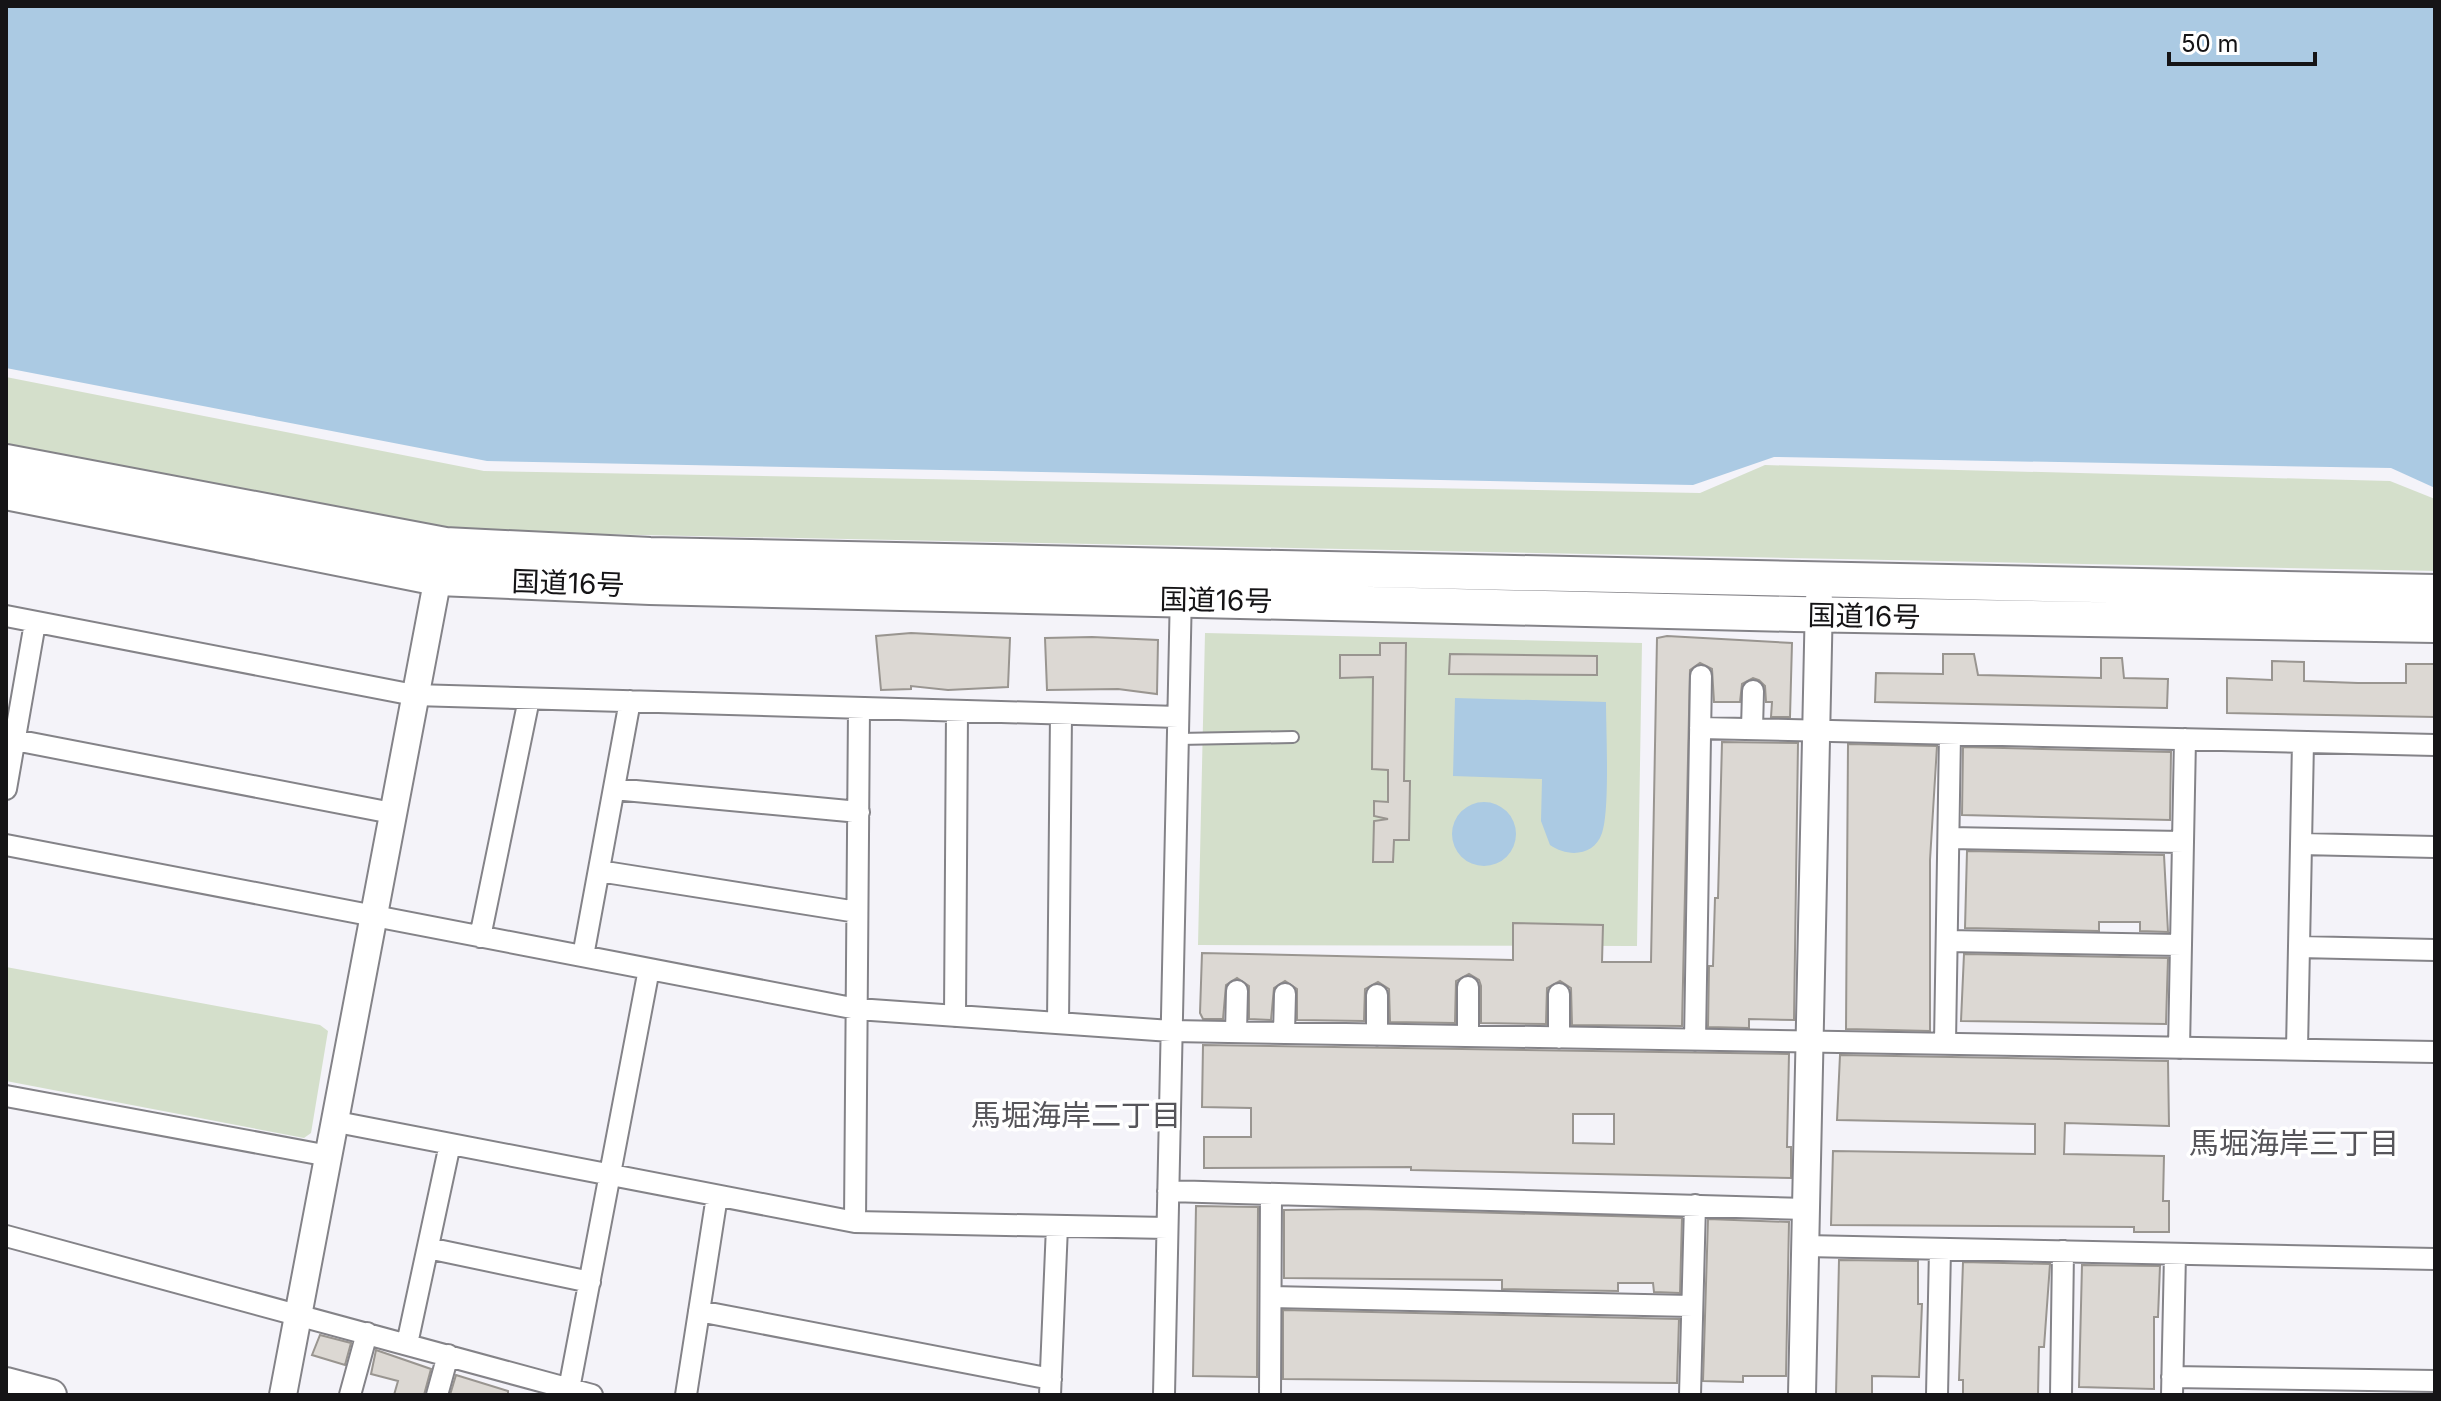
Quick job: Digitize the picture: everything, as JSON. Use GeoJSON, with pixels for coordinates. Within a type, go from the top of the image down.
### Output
{"type":"FeatureCollection","features":[{"type":"Feature","properties":{"kind":"highway","name":"国道16号"},"geometry":{"type":"LineString","coordinates":[[6,462],[441,562]]}},
{"type":"Feature","properties":{"kind":"highway","name":"国道16号"},"geometry":{"type":"LineString","coordinates":[[6,492],[441,562],[650,555],[1818,615],[2435,625]]}},
{"type":"Feature","properties":{"kind":"highway","name":"国道16号"},"geometry":{"type":"LineString","coordinates":[[1181,583],[1819,579],[2435,592]]}},
{"type":"Feature","properties":{"kind":"main road"},"geometry":{"type":"LineString","coordinates":[[6,1383],[43,1394]]}},
{"type":"Feature","properties":{"kind":"street"},"geometry":{"type":"LineString","coordinates":[[283,1395],[441,562]]}},
{"type":"Feature","properties":{"kind":"street"},"geometry":{"type":"LineString","coordinates":[[1802,1395],[1819,579]]}},
{"type":"Feature","properties":{"kind":"street"},"geometry":{"type":"LineString","coordinates":[[1164,1395],[1181,583]]}},
{"type":"Feature","properties":{"kind":"street"},"geometry":{"type":"LineString","coordinates":[[6,616],[414,695],[1178,717]]}},
{"type":"Feature","properties":{"kind":"street"},"geometry":{"type":"LineString","coordinates":[[6,789],[35,623]]}},
{"type":"Feature","properties":{"kind":"street"},"geometry":{"type":"LineString","coordinates":[[1695,1040],[1701,676]]}},
{"type":"Feature","properties":{"kind":"street"},"geometry":{"type":"LineString","coordinates":[[1752,729],[1753,691]]}},
{"type":"Feature","properties":{"kind":"street"},"geometry":{"type":"LineString","coordinates":[[480,937],[529,699]]}},
{"type":"Feature","properties":{"kind":"street"},"geometry":{"type":"LineString","coordinates":[[583,956],[630,701]]}},
{"type":"Feature","properties":{"kind":"street"},"geometry":{"type":"LineString","coordinates":[[855,1222],[859,708]]}},
{"type":"Feature","properties":{"kind":"street"},"geometry":{"type":"LineString","coordinates":[[955,1016],[957,711]]}},
{"type":"Feature","properties":{"kind":"street"},"geometry":{"type":"LineString","coordinates":[[1058,1023],[1061,714]]}},
{"type":"Feature","properties":{"kind":"street"},"geometry":{"type":"LineString","coordinates":[[1700,728],[2435,745]]}},
{"type":"Feature","properties":{"kind":"street"},"geometry":{"type":"LineString","coordinates":[[1945,1043],[1950,734]]}},
{"type":"Feature","properties":{"kind":"street"},"geometry":{"type":"LineString","coordinates":[[2179,1048],[2185,739]]}},
{"type":"Feature","properties":{"kind":"street"},"geometry":{"type":"LineString","coordinates":[[15,740],[392,813]]}},
{"type":"Feature","properties":{"kind":"street"},"geometry":{"type":"LineString","coordinates":[[2297,1049],[2303,742]]}},
{"type":"Feature","properties":{"kind":"street"},"geometry":{"type":"LineString","coordinates":[[614,789],[859,812]]}},
{"type":"Feature","properties":{"kind":"street"},"geometry":{"type":"LineString","coordinates":[[1949,838],[2183,842]]}},
{"type":"Feature","properties":{"kind":"street"},"geometry":{"type":"LineString","coordinates":[[2301,844],[2435,847]]}},
{"type":"Feature","properties":{"kind":"street"},"geometry":{"type":"LineString","coordinates":[[6,845],[857,1009],[1171,1031],[2435,1052]]}},
{"type":"Feature","properties":{"kind":"street"},"geometry":{"type":"LineString","coordinates":[[599,871],[857,912]]}},
{"type":"Feature","properties":{"kind":"street"},"geometry":{"type":"LineString","coordinates":[[1947,941],[2181,945]]}},
{"type":"Feature","properties":{"kind":"street"},"geometry":{"type":"LineString","coordinates":[[2299,947],[2435,950]]}},
{"type":"Feature","properties":{"kind":"street"},"geometry":{"type":"LineString","coordinates":[[569,1392],[649,969]]}},
{"type":"Feature","properties":{"kind":"street"},"geometry":{"type":"LineString","coordinates":[[1468,987],[1468,1036]]}},
{"type":"Feature","properties":{"kind":"street"},"geometry":{"type":"LineString","coordinates":[[1236,1032],[1237,991]]}},
{"type":"Feature","properties":{"kind":"street"},"geometry":{"type":"LineString","coordinates":[[1284,1033],[1285,994]]}},
{"type":"Feature","properties":{"kind":"street"},"geometry":{"type":"LineString","coordinates":[[1559,994],[1559,1038]]}},
{"type":"Feature","properties":{"kind":"street"},"geometry":{"type":"LineString","coordinates":[[1377,995],[1377,1035]]}},
{"type":"Feature","properties":{"kind":"street"},"geometry":{"type":"LineString","coordinates":[[6,1096],[329,1156]]}},
{"type":"Feature","properties":{"kind":"street"},"geometry":{"type":"LineString","coordinates":[[337,1122],[855,1222],[1167,1228]]}},
{"type":"Feature","properties":{"kind":"street"},"geometry":{"type":"LineString","coordinates":[[407,1344],[450,1144]]}},
{"type":"Feature","properties":{"kind":"street"},"geometry":{"type":"LineString","coordinates":[[1168,1191],[1806,1209]]}},
{"type":"Feature","properties":{"kind":"street"},"geometry":{"type":"LineString","coordinates":[[1270,1395],[1271,1194]]}},
{"type":"Feature","properties":{"kind":"street"},"geometry":{"type":"LineString","coordinates":[[686,1395],[717,1196]]}},
{"type":"Feature","properties":{"kind":"street"},"geometry":{"type":"LineString","coordinates":[[1690,1395],[1695,1205]]}},
{"type":"Feature","properties":{"kind":"street"},"geometry":{"type":"LineString","coordinates":[[699,1311],[1050,1387],[1057,1226]]}},
{"type":"Feature","properties":{"kind":"street"},"geometry":{"type":"LineString","coordinates":[[6,1236],[448,1355],[526,1386],[592,1395]]}},
{"type":"Feature","properties":{"kind":"street"},"geometry":{"type":"LineString","coordinates":[[1805,1246],[2435,1259]]}},
{"type":"Feature","properties":{"kind":"street"},"geometry":{"type":"LineString","coordinates":[[428,1248],[590,1282]]}},
{"type":"Feature","properties":{"kind":"street"},"geometry":{"type":"LineString","coordinates":[[1937,1395],[1940,1249]]}},
{"type":"Feature","properties":{"kind":"street"},"geometry":{"type":"LineString","coordinates":[[2061,1395],[2063,1251]]}},
{"type":"Feature","properties":{"kind":"street"},"geometry":{"type":"LineString","coordinates":[[2175,1254],[2172,1386],[2435,1381]]}},
{"type":"Feature","properties":{"kind":"street"},"geometry":{"type":"LineString","coordinates":[[1271,1297],[1692,1306]]}},
{"type":"Feature","properties":{"kind":"street"},"geometry":{"type":"LineString","coordinates":[[350,1395],[367,1333]]}},
{"type":"Feature","properties":{"kind":"street"},"geometry":{"type":"LineString","coordinates":[[437,1395],[448,1355]]}},
{"type":"Feature","properties":{"kind":"lane"},"geometry":{"type":"LineString","coordinates":[[1178,739],[1293,737]]}},
{"type":"Feature","properties":{"kind":"green space"},"geometry":{"type":"Polygon","coordinates":[[[6,377],[484,471],[1700,493],[1765,465],[2390,481],[2435,499],[2435,571],[446,531],[6,447],[6,377]]]}},
{"type":"Feature","properties":{"kind":"green space"},"geometry":{"type":"Polygon","coordinates":[[[1205,633],[1642,643],[1637,946],[1198,945],[1205,633]]]}},
{"type":"Feature","properties":{"kind":"green space"},"geometry":{"type":"Polygon","coordinates":[[[6,967],[320,1025],[328,1031],[311,1133],[304,1138],[6,1081],[6,967]]]}},
{"type":"Feature","properties":{"kind":"water"},"geometry":{"type":"Polygon","coordinates":[[[6,6],[2435,6],[2435,488],[2391,468],[1774,457],[1693,485],[487,461],[6,368],[6,6]]]}},
{"type":"Feature","properties":{"kind":"water"},"geometry":{"type":"Polygon","coordinates":[[[1455,698],[1606,702],[1606,807],[1602,833],[1593,847],[1572,853],[1550,845],[1541,821],[1542,779],[1453,776],[1455,698]]]}},
{"type":"Feature","properties":{"kind":"water"},"geometry":{"type":"Polygon","coordinates":[[[1484,802],[1502,808],[1510,816],[1516,834],[1510,852],[1502,860],[1484,866],[1466,860],[1458,852],[1452,834],[1458,816],[1466,808],[1484,802]]]}},
{"type":"Feature","properties":{"kind":"building"},"geometry":{"type":"Polygon","coordinates":[[[911,633],[1010,638],[1008,687],[948,690],[911,686],[911,689],[881,690],[876,636],[911,633]]]}},
{"type":"Feature","properties":{"kind":"building"},"geometry":{"type":"Polygon","coordinates":[[[1045,638],[1158,640],[1157,694],[1118,689],[1047,690],[1045,638]]]}},
{"type":"Feature","properties":{"kind":"building"},"geometry":{"type":"Polygon","coordinates":[[[1657,638],[1792,643],[1790,717],[1771,717],[1772,702],[1766,702],[1765,686],[1759,680],[1753,678],[1742,684],[1740,702],[1714,702],[1712,669],[1700,663],[1690,670],[1682,1026],[1572,1025],[1571,988],[1560,981],[1547,988],[1546,1024],[1481,1023],[1481,986],[1479,980],[1469,974],[1456,981],[1455,1023],[1390,1022],[1389,989],[1378,982],[1365,989],[1364,1021],[1297,1020],[1297,989],[1285,981],[1274,988],[1271,1020],[1249,1019],[1249,986],[1237,978],[1226,985],[1223,1019],[1203,1019],[1200,1013],[1202,953],[1513,960],[1513,923],[1603,925],[1602,962],[1651,962],[1657,638]]]}},
{"type":"Feature","properties":{"kind":"building"},"geometry":{"type":"Polygon","coordinates":[[[1380,643],[1406,643],[1404,781],[1410,781],[1409,840],[1394,840],[1393,862],[1373,862],[1374,821],[1388,819],[1374,816],[1374,801],[1388,802],[1388,770],[1372,769],[1373,677],[1340,678],[1340,655],[1380,655],[1380,643]]]}},
{"type":"Feature","properties":{"kind":"building"},"geometry":{"type":"Polygon","coordinates":[[[1450,654],[1597,656],[1597,675],[1449,674],[1450,654]]]}},
{"type":"Feature","properties":{"kind":"building"},"geometry":{"type":"Polygon","coordinates":[[[1943,654],[1974,654],[1978,675],[2101,678],[2101,658],[2122,658],[2124,678],[2168,679],[2167,708],[1875,702],[1876,673],[1943,674],[1943,654]]]}},
{"type":"Feature","properties":{"kind":"building"},"geometry":{"type":"Polygon","coordinates":[[[2272,661],[2304,662],[2304,681],[2358,683],[2406,683],[2406,664],[2435,664],[2435,717],[2227,713],[2227,678],[2272,680],[2272,661]]]}},
{"type":"Feature","properties":{"kind":"building"},"geometry":{"type":"Polygon","coordinates":[[[1722,742],[1798,743],[1794,1020],[1749,1019],[1749,1028],[1708,1027],[1709,966],[1713,966],[1715,898],[1718,898],[1722,742]]]}},
{"type":"Feature","properties":{"kind":"building"},"geometry":{"type":"Polygon","coordinates":[[[1848,744],[1937,746],[1930,860],[1930,1031],[1846,1029],[1848,744]]]}},
{"type":"Feature","properties":{"kind":"building"},"geometry":{"type":"Polygon","coordinates":[[[1963,747],[2171,752],[2170,820],[1962,815],[1963,747]]]}},
{"type":"Feature","properties":{"kind":"building"},"geometry":{"type":"Polygon","coordinates":[[[1967,851],[2164,855],[2168,932],[2140,931],[2140,922],[2099,922],[2099,931],[1965,928],[1967,851]]]}},
{"type":"Feature","properties":{"kind":"building"},"geometry":{"type":"Polygon","coordinates":[[[1964,954],[2168,958],[2166,1024],[1961,1021],[1964,954]]]}},
{"type":"Feature","properties":{"kind":"building"},"geometry":{"type":"Polygon","coordinates":[[[1203,1045],[1789,1054],[1787,1147],[1791,1147],[1791,1178],[1411,1170],[1411,1167],[1204,1168],[1204,1137],[1251,1137],[1251,1108],[1202,1107],[1203,1045]],[[1573,1114],[1573,1143],[1614,1144],[1614,1114],[1573,1114]]]}},
{"type":"Feature","properties":{"kind":"building"},"geometry":{"type":"Polygon","coordinates":[[[1840,1055],[2168,1061],[2169,1126],[2065,1123],[2064,1154],[2164,1156],[2163,1201],[2169,1201],[2169,1232],[2134,1232],[2134,1227],[1831,1225],[1833,1151],[2035,1154],[2035,1124],[1837,1120],[1840,1055]]]}},
{"type":"Feature","properties":{"kind":"building"},"geometry":{"type":"Polygon","coordinates":[[[1196,1206],[1258,1207],[1257,1377],[1193,1376],[1196,1206]]]}},
{"type":"Feature","properties":{"kind":"building"},"geometry":{"type":"Polygon","coordinates":[[[1359,1209],[1682,1218],[1680,1293],[1654,1292],[1653,1283],[1618,1283],[1618,1291],[1502,1289],[1502,1280],[1284,1278],[1284,1210],[1359,1209]]]}},
{"type":"Feature","properties":{"kind":"building"},"geometry":{"type":"Polygon","coordinates":[[[1708,1219],[1789,1222],[1786,1376],[1743,1376],[1743,1382],[1703,1381],[1708,1219]]]}},
{"type":"Feature","properties":{"kind":"building"},"geometry":{"type":"Polygon","coordinates":[[[1839,1260],[1918,1261],[1918,1304],[1922,1304],[1919,1377],[1872,1376],[1872,1395],[1836,1395],[1839,1260]]]}},
{"type":"Feature","properties":{"kind":"building"},"geometry":{"type":"Polygon","coordinates":[[[1963,1262],[2050,1264],[2044,1347],[2039,1347],[2038,1395],[1963,1395],[1963,1380],[1959,1380],[1963,1262]]]}},
{"type":"Feature","properties":{"kind":"building"},"geometry":{"type":"Polygon","coordinates":[[[2082,1265],[2160,1266],[2158,1317],[2154,1317],[2154,1389],[2079,1387],[2082,1265]]]}},
{"type":"Feature","properties":{"kind":"building"},"geometry":{"type":"Polygon","coordinates":[[[1283,1310],[1679,1319],[1677,1383],[1283,1379],[1283,1310]]]}},
{"type":"Feature","properties":{"kind":"building"},"geometry":{"type":"Polygon","coordinates":[[[320,1335],[351,1343],[345,1365],[312,1355],[320,1335]]]}},
{"type":"Feature","properties":{"kind":"building"},"geometry":{"type":"Polygon","coordinates":[[[376,1350],[431,1369],[424,1395],[394,1395],[398,1381],[371,1374],[376,1350]]]}},
{"type":"Feature","properties":{"kind":"building"},"geometry":{"type":"Polygon","coordinates":[[[456,1375],[508,1391],[508,1395],[450,1395],[456,1375]]]}},
{"type":"Feature","properties":{"kind":"district","name":"馬堀海岸二丁目"},"geometry":{"type":"Point","coordinates":[1076,1115]}},
{"type":"Feature","properties":{"kind":"district","name":"馬堀海岸三丁目"},"geometry":{"type":"Point","coordinates":[2294,1143]}}]}
